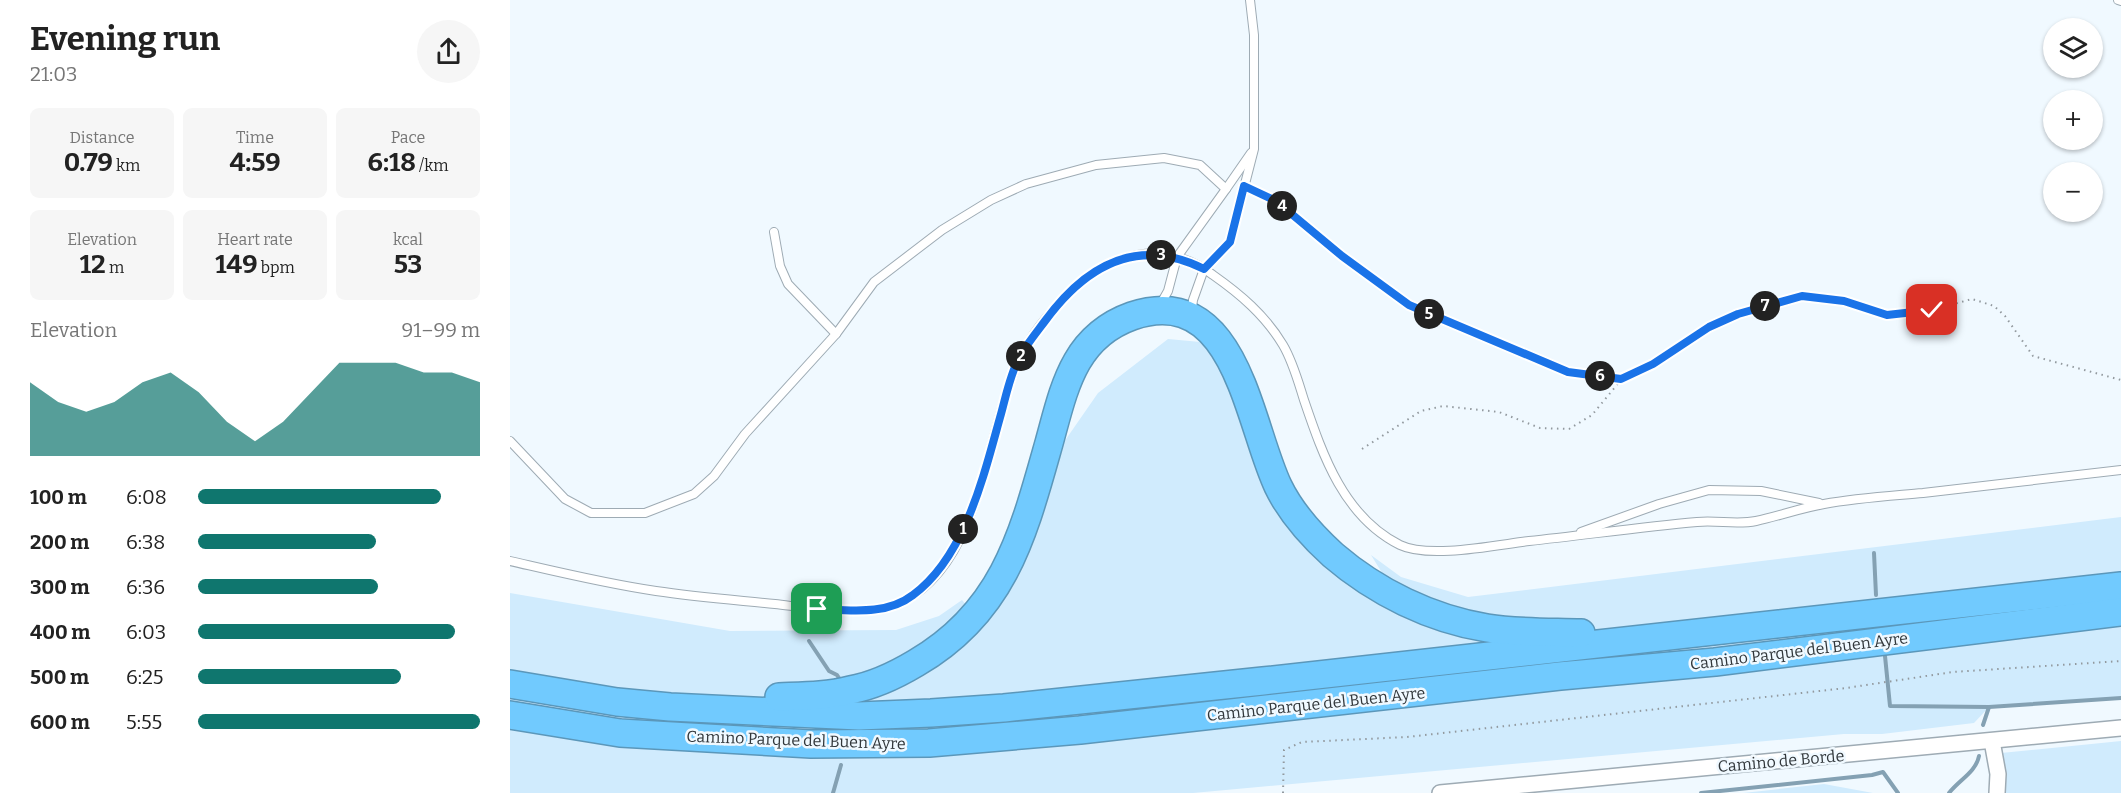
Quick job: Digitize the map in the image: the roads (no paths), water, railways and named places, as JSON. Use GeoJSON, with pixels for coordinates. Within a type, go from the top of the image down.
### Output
{"type":"FeatureCollection","features":[{"type":"Feature","properties":{"kind":"highway"},"geometry":{"type":"LineString","coordinates":[[568,695],[742,699],[830,694],[857,689],[926,657],[966,627],[985,604],[1005,573],[1029,512],[1064,389],[1080,355],[1107,328],[1130,317],[1151,311],[1172,311],[1200,323],[1216,337],[1234,362],[1271,468],[1291,508],[1324,546],[1365,579],[1419,608],[1480,627],[1671,637]]}},
{"type":"Feature","properties":{"kind":"highway","name":"Camino Parque del Buen Ayre"},"geometry":{"type":"LineString","coordinates":[[510,684],[568,695],[649,705],[859,716],[931,713],[1087,699],[1671,637],[2121,586]]}},
{"type":"Feature","properties":{"kind":"highway","name":"Camino Parque del Buen Ayre"},"geometry":{"type":"LineString","coordinates":[[510,715],[640,735],[811,744],[929,743],[1080,730],[1560,676],[1715,662],[2121,612]]}},
{"type":"Feature","properties":{"kind":"street","name":"Camino de Borde"},"geometry":{"type":"LineString","coordinates":[[1440,793],[2121,728]]}},
{"type":"Feature","properties":{"kind":"street"},"geometry":{"type":"LineString","coordinates":[[1992,741],[1998,774],[1996,793]]}},
{"type":"Feature","properties":{"kind":"lane"},"geometry":{"type":"LineString","coordinates":[[1200,323],[1192,308],[1193,300],[1204,269],[1230,242],[1254,149],[1254,35],[1250,0]]}},
{"type":"Feature","properties":{"kind":"lane"},"geometry":{"type":"LineString","coordinates":[[1151,311],[1163,303],[1177,257],[1254,149]]}},
{"type":"Feature","properties":{"kind":"lane"},"geometry":{"type":"LineString","coordinates":[[510,441],[565,499],[591,513],[645,513],[694,494],[714,476],[745,434],[836,334],[874,282],[942,230],[991,200],[1026,184],[1096,165],[1164,158],[1200,165],[1226,189]]}},
{"type":"Feature","properties":{"kind":"lane"},"geometry":{"type":"LineString","coordinates":[[774,232],[780,266],[788,284],[836,334]]}},
{"type":"Feature","properties":{"kind":"lane"},"geometry":{"type":"LineString","coordinates":[[510,561],[655,591],[817,609],[866,610],[890,607],[912,596],[932,580],[946,562],[963,529],[985,471],[1011,377],[1019,358],[1053,309],[1084,277],[1106,264],[1140,254],[1177,257],[1204,269],[1243,297],[1266,322],[1282,344],[1294,368],[1318,442],[1348,500],[1361,518],[1382,535],[1408,548],[1463,549],[1705,521],[1750,523],[1824,504],[2121,470]]}},
{"type":"Feature","properties":{"kind":"lane"},"geometry":{"type":"LineString","coordinates":[[1568,537],[1659,504],[1709,490],[1761,491],[1824,504]]}},
{"type":"Feature","properties":{"kind":"waterway"},"geometry":{"type":"LineString","coordinates":[[1874,553],[1876,595]]}},
{"type":"Feature","properties":{"kind":"waterway"},"geometry":{"type":"LineString","coordinates":[[809,641],[829,671],[837,675],[841,681]]}},
{"type":"Feature","properties":{"kind":"waterway"},"geometry":{"type":"LineString","coordinates":[[1885,656],[1890,706],[1989,707],[2121,698]]}},
{"type":"Feature","properties":{"kind":"waterway"},"geometry":{"type":"LineString","coordinates":[[1983,725],[1989,707]]}},
{"type":"Feature","properties":{"kind":"waterway"},"geometry":{"type":"LineString","coordinates":[[1949,793],[1971,771],[1979,756]]}},
{"type":"Feature","properties":{"kind":"waterway"},"geometry":{"type":"LineString","coordinates":[[833,793],[841,765]]}},
{"type":"Feature","properties":{"kind":"waterway"},"geometry":{"type":"LineString","coordinates":[[1701,793],[1883,772],[1898,793]]}}]}
